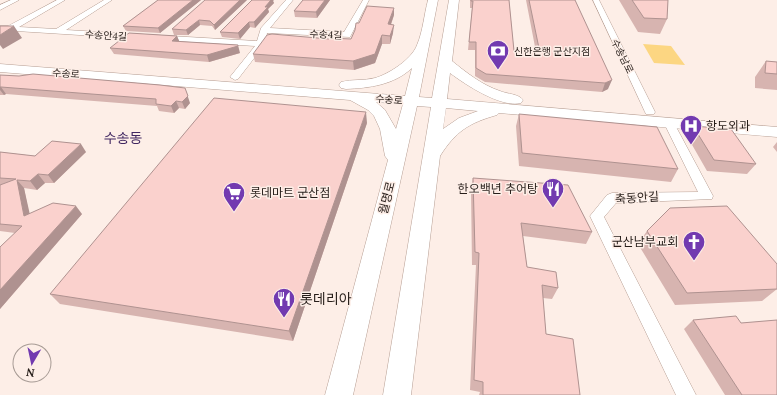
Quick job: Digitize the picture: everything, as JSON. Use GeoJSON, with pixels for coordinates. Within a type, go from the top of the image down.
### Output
{"type":"FeatureCollection","features":[{"type":"Feature","properties":{"kind":"street"},"geometry":{"type":"LineString","coordinates":[[0,8],[16,0]]}},
{"type":"Feature","properties":{"kind":"street"},"geometry":{"type":"LineString","coordinates":[[9,29],[62,0]]}},
{"type":"Feature","properties":{"kind":"street"},"geometry":{"type":"LineString","coordinates":[[57,32],[109,0]]}},
{"type":"Feature","properties":{"kind":"street"},"geometry":{"type":"LineString","coordinates":[[235,77],[261,44],[264,30],[290,0]]}},
{"type":"Feature","properties":{"kind":"street","name":"수송4길"},"geometry":{"type":"LineString","coordinates":[[264,30],[347,35],[366,0]]}},
{"type":"Feature","properties":{"kind":"street","name":"월명로"},"geometry":{"type":"LineString","coordinates":[[339,395],[412,96],[433,0]]}},
{"type":"Feature","properties":{"kind":"street"},"geometry":{"type":"LineString","coordinates":[[397,395],[454,0]]}},
{"type":"Feature","properties":{"kind":"street","name":"수송남로"},"geometry":{"type":"LineString","coordinates":[[596,0],[650,112]]}},
{"type":"Feature","properties":{"kind":"street"},"geometry":{"type":"LineString","coordinates":[[112,36],[124,27]]}},
{"type":"Feature","properties":{"kind":"street","name":"수송안4길"},"geometry":{"type":"LineString","coordinates":[[0,28],[261,44]]}},
{"type":"Feature","properties":{"kind":"street"},"geometry":{"type":"LineString","coordinates":[[162,39],[173,29]]}},
{"type":"Feature","properties":{"kind":"street"},"geometry":{"type":"LineString","coordinates":[[210,42],[221,32]]}},
{"type":"Feature","properties":{"kind":"street"},"geometry":{"type":"LineString","coordinates":[[337,90],[372,84],[390,77],[408,66],[422,47]]}},
{"type":"Feature","properties":{"kind":"street","name":"수송로"},"geometry":{"type":"LineString","coordinates":[[0,60],[235,77],[337,90]]}},
{"type":"Feature","properties":{"kind":"street"},"geometry":{"type":"LineString","coordinates":[[445,62],[480,88],[501,97],[514,105]]}},
{"type":"Feature","properties":{"kind":"street","name":"수송로"},"geometry":{"type":"LineString","coordinates":[[0,68],[440,98],[669,123],[777,132]]}},
{"type":"Feature","properties":{"kind":"street"},"geometry":{"type":"LineString","coordinates":[[337,90],[371,104],[379,111],[389,128],[395,164]]}},
{"type":"Feature","properties":{"kind":"street"},"geometry":{"type":"LineString","coordinates":[[430,158],[442,138],[462,121],[514,105]]}},
{"type":"Feature","properties":{"kind":"street","name":"수송로"},"geometry":{"type":"LineString","coordinates":[[514,105],[650,112],[777,121]]}},
{"type":"Feature","properties":{"kind":"street","name":"축동안길"},"geometry":{"type":"LineString","coordinates":[[669,123],[707,196],[612,198],[597,216],[686,395]]}},
{"type":"Feature","properties":{"kind":"shaded area"},"geometry":{"type":"Polygon","coordinates":[[[643,44],[671,46],[685,65],[654,63],[643,44]]]}},
{"type":"Feature","properties":{"kind":"building"},"geometry":{"type":"Polygon","coordinates":[[[158,0],[193,0],[158,28],[123,26],[158,0]]]}},
{"type":"Feature","properties":{"kind":"building"},"geometry":{"type":"Polygon","coordinates":[[[205,0],[240,0],[214,25],[210,21],[199,20],[186,30],[172,29],[205,0]]]}},
{"type":"Feature","properties":{"kind":"building"},"geometry":{"type":"Polygon","coordinates":[[[252,0],[271,0],[265,7],[268,7],[254,22],[249,22],[238,33],[220,32],[252,0]]]}},
{"type":"Feature","properties":{"kind":"building"},"geometry":{"type":"Polygon","coordinates":[[[303,0],[325,0],[316,12],[294,11],[303,0]]]}},
{"type":"Feature","properties":{"kind":"building"},"geometry":{"type":"Polygon","coordinates":[[[471,0],[509,0],[514,51],[540,53],[529,0],[575,0],[612,80],[605,83],[486,74],[476,68],[476,42],[469,42],[473,1],[471,0]]]}},
{"type":"Feature","properties":{"kind":"building"},"geometry":{"type":"Polygon","coordinates":[[[632,0],[668,0],[667,19],[644,18],[632,0]]]}},
{"type":"Feature","properties":{"kind":"building"},"geometry":{"type":"Polygon","coordinates":[[[367,6],[394,8],[388,24],[394,25],[390,36],[382,35],[375,54],[353,61],[253,54],[267,35],[272,34],[329,39],[351,39],[356,23],[359,23],[367,6]]]}},
{"type":"Feature","properties":{"kind":"building"},"geometry":{"type":"Polygon","coordinates":[[[0,26],[14,26],[0,35],[0,26]]]}},
{"type":"Feature","properties":{"kind":"building"},"geometry":{"type":"Polygon","coordinates":[[[129,33],[177,36],[172,41],[238,46],[207,55],[110,48],[129,33]]]}},
{"type":"Feature","properties":{"kind":"building"},"geometry":{"type":"Polygon","coordinates":[[[766,61],[777,62],[777,74],[765,73],[766,61]]]}},
{"type":"Feature","properties":{"kind":"building"},"geometry":{"type":"Polygon","coordinates":[[[33,74],[185,88],[188,96],[182,102],[176,101],[171,106],[156,104],[156,99],[0,87],[0,75],[19,76],[33,74]]]}},
{"type":"Feature","properties":{"kind":"building","name":"롯데마트 군산점"},"geometry":{"type":"Polygon","coordinates":[[[214,98],[366,112],[289,331],[50,294],[214,98]]]}},
{"type":"Feature","properties":{"kind":"building"},"geometry":{"type":"Polygon","coordinates":[[[519,114],[657,127],[678,169],[522,153],[519,114]]]}},
{"type":"Feature","properties":{"kind":"building"},"geometry":{"type":"Polygon","coordinates":[[[693,126],[731,129],[756,164],[714,160],[693,126]]]}},
{"type":"Feature","properties":{"kind":"building"},"geometry":{"type":"Polygon","coordinates":[[[52,141],[81,144],[48,175],[38,174],[30,181],[17,180],[24,216],[53,203],[76,206],[0,290],[0,247],[22,226],[0,224],[0,185],[16,179],[0,178],[0,152],[35,156],[52,141]]]}},
{"type":"Feature","properties":{"kind":"building"},"geometry":{"type":"Polygon","coordinates":[[[473,178],[568,185],[592,232],[521,223],[527,267],[556,272],[558,288],[542,285],[546,334],[573,339],[580,395],[483,395],[483,382],[474,380],[479,253],[475,252],[473,178]]]}},
{"type":"Feature","properties":{"kind":"building"},"geometry":{"type":"Polygon","coordinates":[[[727,206],[777,264],[777,289],[687,293],[647,231],[670,208],[727,206]]]}},
{"type":"Feature","properties":{"kind":"building"},"geometry":{"type":"Polygon","coordinates":[[[736,316],[741,323],[777,320],[777,395],[742,395],[693,320],[736,316]]]}},
{"type":"Feature","properties":{"kind":"place","name":"신한은행 군산지점"},"geometry":{"type":"Point","coordinates":[498,70]}},
{"type":"Feature","properties":{"kind":"place","name":"항도외과"},"geometry":{"type":"Point","coordinates":[691,146]}},
{"type":"Feature","properties":{"kind":"place","name":"한오백년 추어탕"},"geometry":{"type":"Point","coordinates":[553,208]}},
{"type":"Feature","properties":{"kind":"place","name":"롯데마트 군산점"},"geometry":{"type":"Point","coordinates":[234,212]}},
{"type":"Feature","properties":{"kind":"place","name":"군산남부교회"},"geometry":{"type":"Point","coordinates":[694,262]}},
{"type":"Feature","properties":{"kind":"place","name":"롯데리아"},"geometry":{"type":"Point","coordinates":[284,318]}},
{"type":"Feature","properties":{"kind":"district","name":"수송동"},"geometry":{"type":"Point","coordinates":[123,138]}}]}
